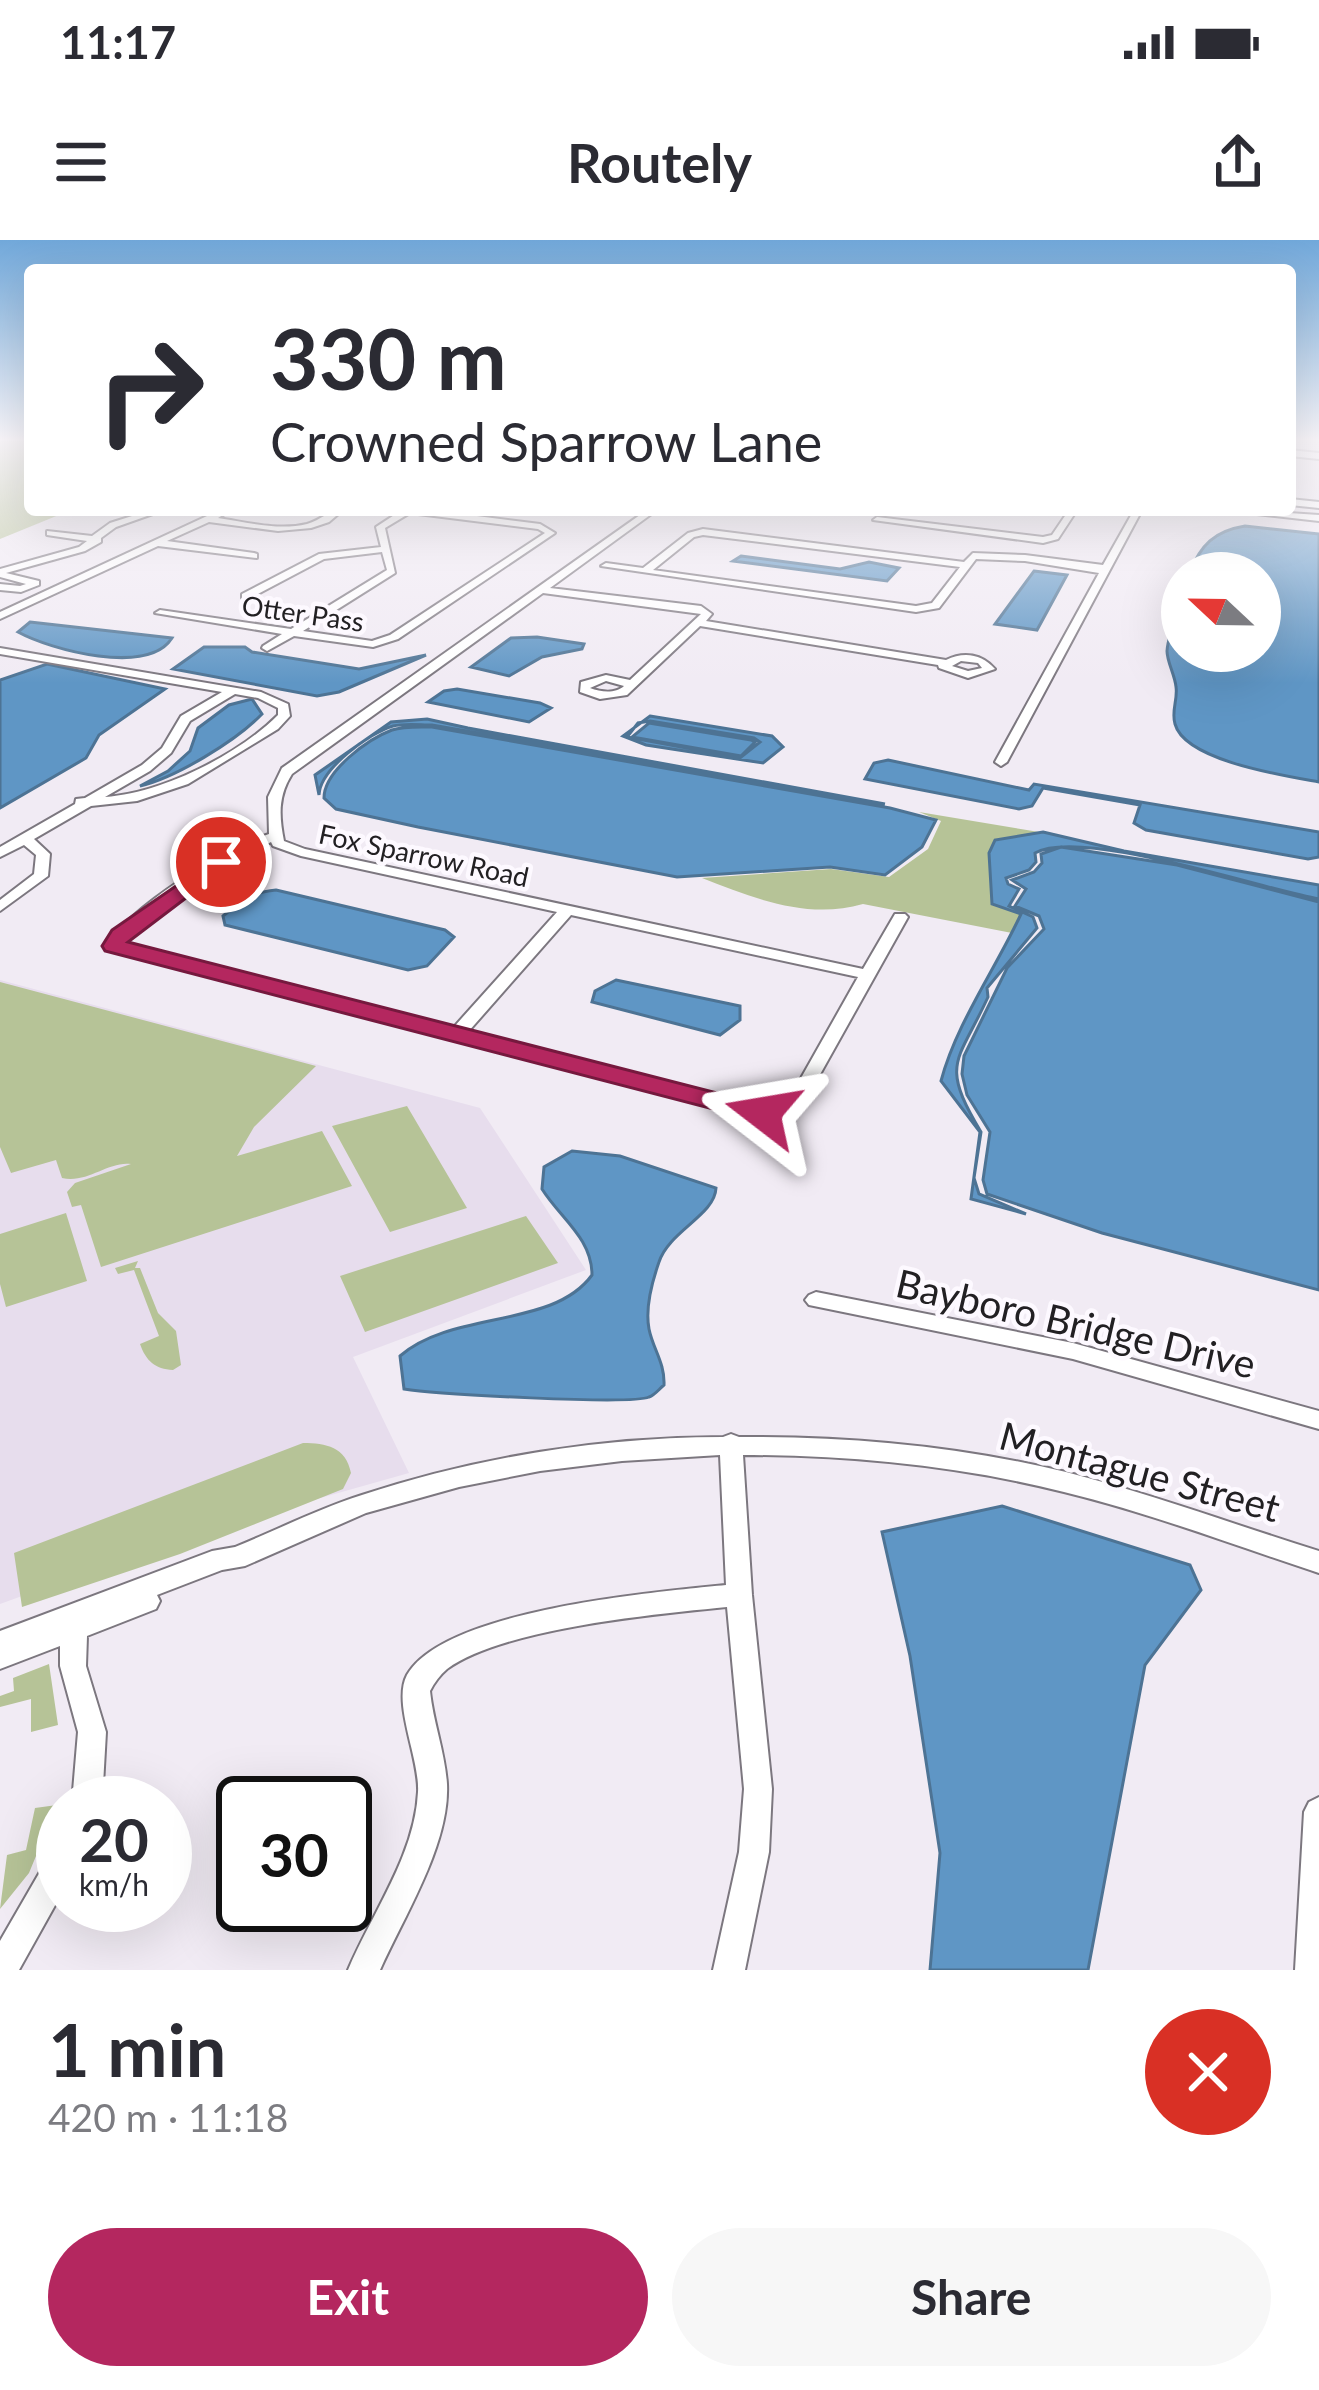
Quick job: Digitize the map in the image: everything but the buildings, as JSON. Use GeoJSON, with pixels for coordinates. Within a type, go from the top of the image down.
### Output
{"type":"FeatureCollection","features":[{"type":"Feature","properties":{"kind":"street"},"geometry":{"type":"LineString","coordinates":[[0,574],[82,549],[120,522]]}},
{"type":"Feature","properties":{"kind":"street"},"geometry":{"type":"LineString","coordinates":[[141,522],[176,527]]}},
{"type":"Feature","properties":{"kind":"street"},"geometry":{"type":"LineString","coordinates":[[0,616],[203,522]]}},
{"type":"Feature","properties":{"kind":"street"},"geometry":{"type":"LineString","coordinates":[[229,522],[290,530],[319,522]]}},
{"type":"Feature","properties":{"kind":"street"},"geometry":{"type":"LineString","coordinates":[[267,648],[385,578],[393,566],[380,527],[389,522]]}},
{"type":"Feature","properties":{"kind":"street","name":"Otter Pass"},"geometry":{"type":"LineString","coordinates":[[160,613],[351,644],[387,641],[551,533],[546,528],[501,522]]}},
{"type":"Feature","properties":{"kind":"street","name":"Fox Sparrow Road"},"geometry":{"type":"LineString","coordinates":[[637,522],[287,770],[275,785],[278,843],[301,852],[866,974]]}},
{"type":"Feature","properties":{"kind":"street"},"geometry":{"type":"LineString","coordinates":[[892,522],[1047,539],[1055,537],[1065,522]]}},
{"type":"Feature","properties":{"kind":"street"},"geometry":{"type":"LineString","coordinates":[[1001,762],[1132,522]]}},
{"type":"Feature","properties":{"kind":"street"},"geometry":{"type":"LineString","coordinates":[[645,572],[703,532],[966,565]]}},
{"type":"Feature","properties":{"kind":"street"},"geometry":{"type":"LineString","coordinates":[[50,533],[98,540]]}},
{"type":"Feature","properties":{"kind":"street"},"geometry":{"type":"LineString","coordinates":[[158,542],[254,556]]}},
{"type":"Feature","properties":{"kind":"street"},"geometry":{"type":"LineString","coordinates":[[82,549],[113,554]]}},
{"type":"Feature","properties":{"kind":"street"},"geometry":{"type":"LineString","coordinates":[[246,596],[322,556],[386,549]]}},
{"type":"Feature","properties":{"kind":"street"},"geometry":{"type":"LineString","coordinates":[[606,566],[929,608],[980,555],[1106,569]]}},
{"type":"Feature","properties":{"kind":"street"},"geometry":{"type":"LineString","coordinates":[[0,574],[36,583],[21,589],[0,587]]}},
{"type":"Feature","properties":{"kind":"street"},"geometry":{"type":"LineString","coordinates":[[543,590],[701,609],[707,614],[632,684]]}},
{"type":"Feature","properties":{"kind":"street"},"geometry":{"type":"LineString","coordinates":[[700,623],[944,663]]}},
{"type":"Feature","properties":{"kind":"street"},"geometry":{"type":"LineString","coordinates":[[0,651],[279,700],[284,716],[171,790],[119,803],[82,802]]}},
{"type":"Feature","properties":{"kind":"street"},"geometry":{"type":"LineString","coordinates":[[0,853],[146,768],[166,750],[185,719],[232,691]]}},
{"type":"Feature","properties":{"kind":"street"},"geometry":{"type":"LineString","coordinates":[[275,836],[248,844],[221,862],[121,934],[114,946],[777,1114],[794,1108],[900,917]]}},
{"type":"Feature","properties":{"kind":"street"},"geometry":{"type":"LineString","coordinates":[[0,907],[41,876],[43,854],[24,838]]}},
{"type":"Feature","properties":{"kind":"street"},"geometry":{"type":"LineString","coordinates":[[456,1035],[567,910]]}},
{"type":"Feature","properties":{"kind":"street","name":"Bayboro Bridge Drive"},"geometry":{"type":"LineString","coordinates":[[816,1300],[1073,1351],[1319,1420]]}},
{"type":"Feature","properties":{"kind":"street"},"geometry":{"type":"LineString","coordinates":[[729,1970],[754,1852],[758,1790],[730,1443]]}},
{"type":"Feature","properties":{"kind":"street","name":"Montague Street"},"geometry":{"type":"LineString","coordinates":[[0,1643],[221,1559],[236,1558],[377,1499],[564,1458],[730,1443],[876,1450],[1033,1475],[1319,1562]]}},
{"type":"Feature","properties":{"kind":"street","name":"Montague Street"},"geometry":{"type":"LineString","coordinates":[[0,1657],[224,1569],[236,1558]]}},
{"type":"Feature","properties":{"kind":"street"},"geometry":{"type":"LineString","coordinates":[[364,1970],[420,1840],[434,1794],[417,1684],[434,1660],[469,1642],[546,1623],[634,1606],[739,1595]]}},
{"type":"Feature","properties":{"kind":"street"},"geometry":{"type":"LineString","coordinates":[[74,1630],[73,1666],[92,1732],[89,1776]]}},
{"type":"Feature","properties":{"kind":"street"},"geometry":{"type":"LineString","coordinates":[[1311,1970],[1319,1812]]}},
{"type":"Feature","properties":{"kind":"street"},"geometry":{"type":"LineString","coordinates":[[4,1961],[36,1907]]}},
{"type":"Feature","properties":{"kind":"shaded area"},"geometry":{"type":"Polygon","coordinates":[[[0,980],[480,1108],[586,1270],[353,1357],[409,1473],[193,1534],[0,1604],[0,980]]]}},
{"type":"Feature","properties":{"kind":"green space"},"geometry":{"type":"Polygon","coordinates":[[[0,522],[42,522],[0,539],[0,522]]]}},
{"type":"Feature","properties":{"kind":"green space"},"geometry":{"type":"Polygon","coordinates":[[[919,812],[1039,832],[995,840],[992,904],[1022,913],[1012,933],[863,904],[821,910],[781,905],[702,878],[831,869],[889,877],[928,849],[941,821],[919,812]]]}},
{"type":"Feature","properties":{"kind":"green space"},"geometry":{"type":"Polygon","coordinates":[[[0,982],[316,1066],[254,1127],[237,1156],[322,1131],[352,1186],[101,1267],[81,1205],[72,1207],[67,1192],[75,1183],[131,1164],[71,1179],[62,1178],[56,1160],[11,1173],[0,1147],[0,982]]]}},
{"type":"Feature","properties":{"kind":"green space"},"geometry":{"type":"Polygon","coordinates":[[[407,1106],[467,1208],[390,1232],[332,1126],[407,1106]]]}},
{"type":"Feature","properties":{"kind":"green space"},"geometry":{"type":"Polygon","coordinates":[[[66,1213],[87,1281],[6,1307],[0,1284],[0,1234],[66,1213]]]}},
{"type":"Feature","properties":{"kind":"green space"},"geometry":{"type":"Polygon","coordinates":[[[526,1216],[558,1263],[365,1332],[340,1276],[526,1216]]]}},
{"type":"Feature","properties":{"kind":"green space"},"geometry":{"type":"Polygon","coordinates":[[[138,1261],[135,1268],[140,1268],[158,1313],[176,1331],[181,1365],[173,1370],[156,1366],[145,1355],[140,1344],[159,1336],[134,1270],[118,1274],[115,1268],[138,1261]]]}},
{"type":"Feature","properties":{"kind":"green space"},"geometry":{"type":"Polygon","coordinates":[[[303,1443],[327,1446],[345,1457],[351,1473],[343,1489],[180,1554],[22,1607],[14,1553],[303,1443]]]}},
{"type":"Feature","properties":{"kind":"green space"},"geometry":{"type":"Polygon","coordinates":[[[49,1664],[58,1725],[31,1732],[31,1699],[0,1707],[0,1696],[14,1691],[13,1678],[49,1664]]]}},
{"type":"Feature","properties":{"kind":"green space"},"geometry":{"type":"Polygon","coordinates":[[[35,1808],[36,1856],[29,1873],[0,1909],[7,1855],[26,1850],[35,1808]]]}},
{"type":"Feature","properties":{"kind":"water"},"geometry":{"type":"Polygon","coordinates":[[[1245,526],[1319,534],[1319,782],[1216,757],[1183,737],[1175,724],[1172,672],[1281,672],[1281,552],[1201,552],[1225,532],[1245,526]]]}},
{"type":"Feature","properties":{"kind":"water"},"geometry":{"type":"Polygon","coordinates":[[[741,556],[840,569],[869,562],[899,568],[887,581],[733,561],[741,556]]]}},
{"type":"Feature","properties":{"kind":"water"},"geometry":{"type":"Polygon","coordinates":[[[1034,571],[1067,575],[1037,630],[995,624],[1034,571]]]}},
{"type":"Feature","properties":{"kind":"water"},"geometry":{"type":"Polygon","coordinates":[[[30,622],[172,638],[142,656],[98,656],[18,632],[30,622]]]}},
{"type":"Feature","properties":{"kind":"water"},"geometry":{"type":"Polygon","coordinates":[[[511,638],[584,644],[582,649],[542,657],[509,676],[471,667],[511,638]]]}},
{"type":"Feature","properties":{"kind":"water"},"geometry":{"type":"Polygon","coordinates":[[[204,647],[245,647],[359,669],[426,655],[339,692],[317,696],[173,669],[204,647]]]}},
{"type":"Feature","properties":{"kind":"water"},"geometry":{"type":"Polygon","coordinates":[[[47,664],[165,689],[99,735],[86,758],[0,808],[0,680],[47,664]]]}},
{"type":"Feature","properties":{"kind":"water"},"geometry":{"type":"Polygon","coordinates":[[[457,689],[551,708],[529,722],[428,702],[457,689]]]}},
{"type":"Feature","properties":{"kind":"water"},"geometry":{"type":"Polygon","coordinates":[[[252,699],[262,714],[237,736],[187,767],[140,786],[168,771],[190,751],[198,728],[229,705],[252,699]]]}},
{"type":"Feature","properties":{"kind":"water"},"geometry":{"type":"Polygon","coordinates":[[[650,716],[772,736],[783,747],[763,763],[646,745],[623,736],[634,728],[627,737],[740,758],[760,742],[641,722],[650,716]]]}},
{"type":"Feature","properties":{"kind":"water"},"geometry":{"type":"Polygon","coordinates":[[[427,719],[885,804],[432,725],[393,726],[361,743],[391,722],[427,719]]]}},
{"type":"Feature","properties":{"kind":"water"},"geometry":{"type":"Polygon","coordinates":[[[649,723],[755,742],[741,756],[632,737],[649,723]]]}},
{"type":"Feature","properties":{"kind":"water"},"geometry":{"type":"Polygon","coordinates":[[[432,727],[936,820],[922,847],[885,875],[830,867],[677,877],[336,809],[324,798],[339,767],[371,741],[397,729],[432,727]]]}},
{"type":"Feature","properties":{"kind":"water"},"geometry":{"type":"Polygon","coordinates":[[[359,745],[328,774],[319,795],[315,775],[359,745]]]}},
{"type":"Feature","properties":{"kind":"water"},"geometry":{"type":"Polygon","coordinates":[[[888,760],[1029,790],[1034,784],[1319,832],[1319,857],[1308,859],[1146,830],[1134,823],[1140,805],[1043,788],[1032,806],[1019,809],[865,779],[874,763],[888,760]]]}},
{"type":"Feature","properties":{"kind":"water"},"geometry":{"type":"Polygon","coordinates":[[[1043,832],[1319,885],[1319,899],[1172,862],[1091,848],[1058,847],[1035,853],[1036,862],[1029,870],[1006,878],[1019,889],[1009,906],[1033,917],[1037,928],[987,988],[988,997],[957,1063],[957,1076],[981,1132],[974,1178],[979,1194],[1026,1214],[971,1199],[980,1132],[941,1081],[966,1017],[1021,914],[992,904],[989,853],[995,840],[1043,832]]]}},
{"type":"Feature","properties":{"kind":"water"},"geometry":{"type":"Polygon","coordinates":[[[1061,847],[1177,865],[1319,902],[1319,1290],[1102,1233],[987,1194],[983,1180],[990,1132],[967,1095],[964,1056],[1007,968],[1044,929],[1039,916],[1015,906],[1026,889],[1012,880],[1034,872],[1042,863],[1041,854],[1061,847]]]}},
{"type":"Feature","properties":{"kind":"water"},"geometry":{"type":"Polygon","coordinates":[[[276,890],[445,930],[454,937],[427,966],[408,970],[225,925],[223,916],[242,902],[276,890]]]}},
{"type":"Feature","properties":{"kind":"water"},"geometry":{"type":"Polygon","coordinates":[[[616,980],[740,1006],[740,1020],[720,1035],[592,1002],[595,991],[616,980]]]}},
{"type":"Feature","properties":{"kind":"water"},"geometry":{"type":"Polygon","coordinates":[[[572,1151],[620,1156],[716,1188],[708,1207],[664,1251],[654,1278],[648,1321],[664,1385],[649,1397],[607,1400],[404,1389],[400,1356],[422,1342],[553,1304],[592,1275],[581,1239],[542,1189],[544,1167],[572,1151]]]}},
{"type":"Feature","properties":{"kind":"water"},"geometry":{"type":"Polygon","coordinates":[[[1002,1506],[1190,1565],[1201,1590],[1145,1665],[1088,1970],[930,1970],[940,1853],[910,1656],[882,1532],[1002,1506]]]}},
{"type":"Feature","properties":{"kind":"route"},"geometry":{"type":"LineString","coordinates":[[221,862],[121,934],[114,946],[763,1113]]}}]}
